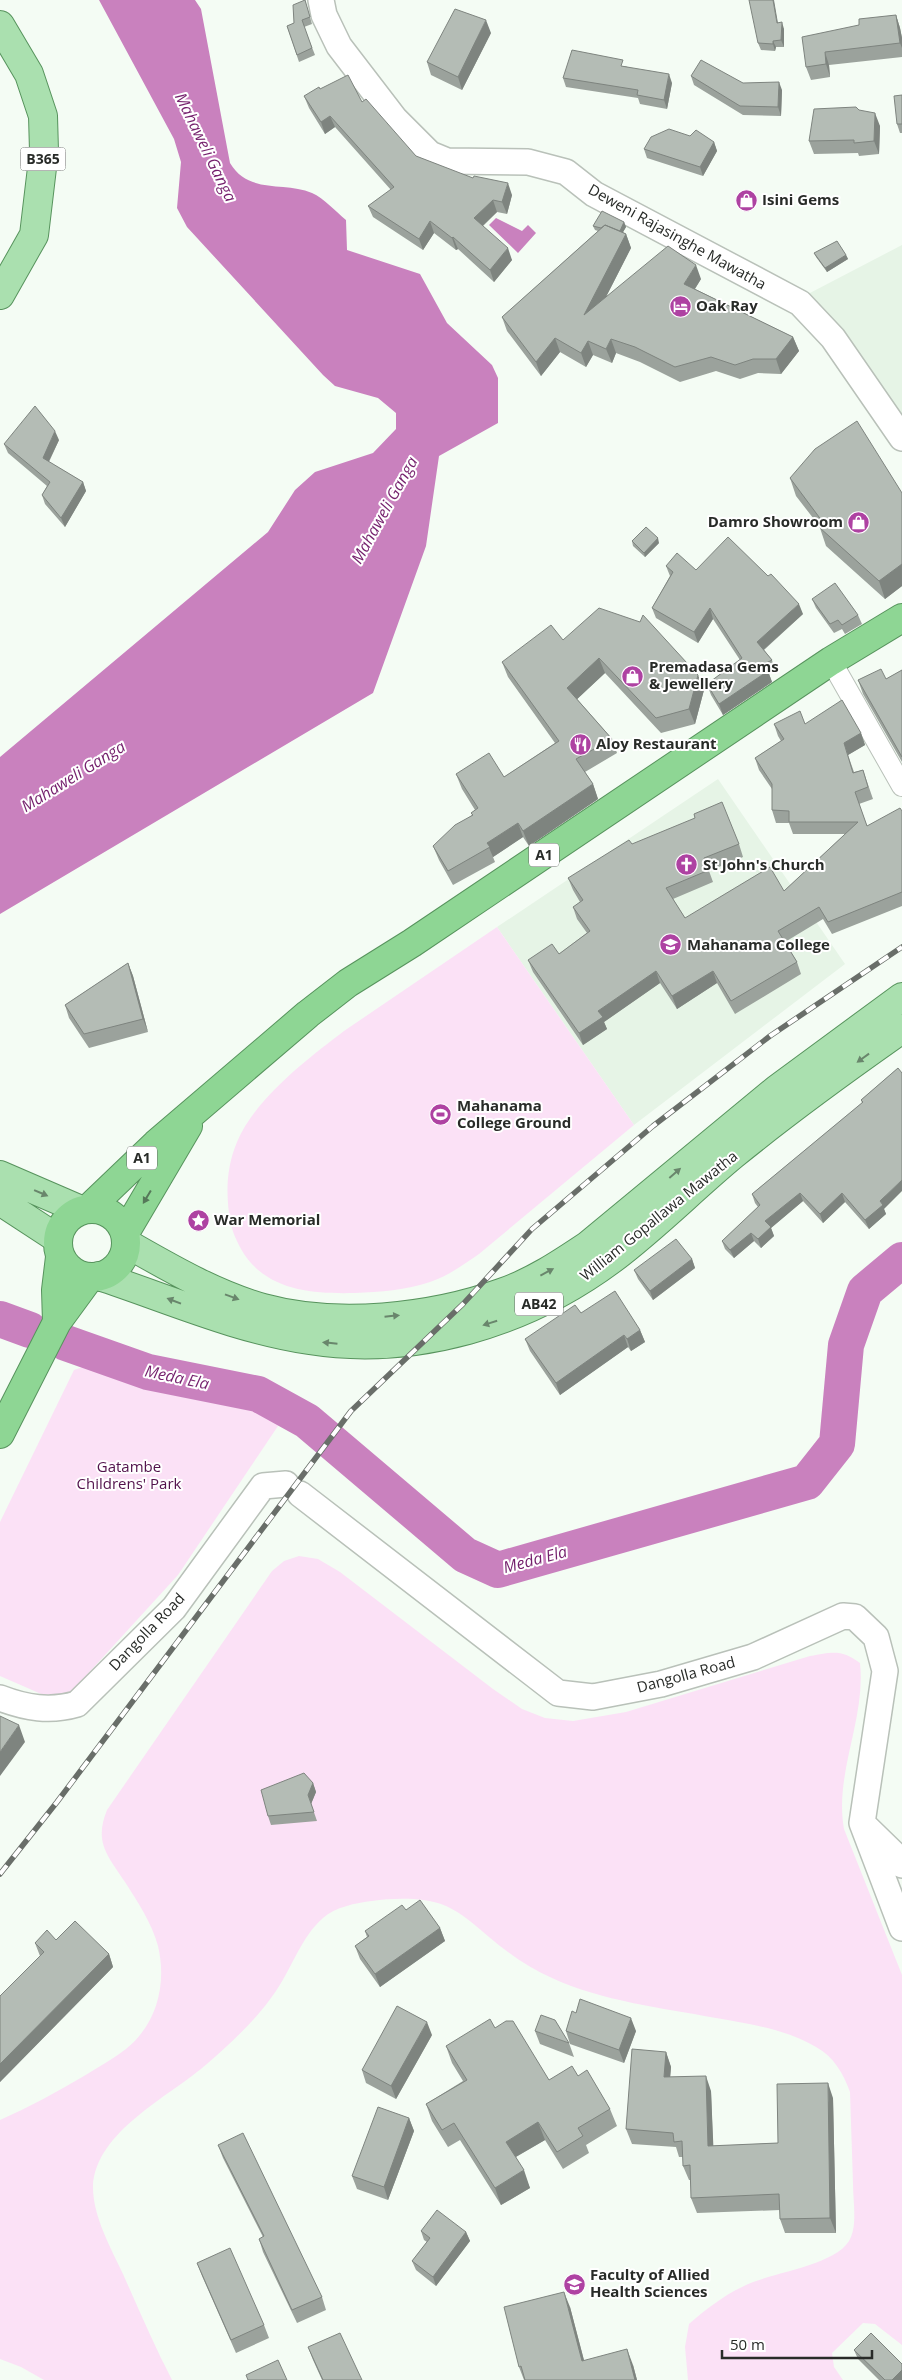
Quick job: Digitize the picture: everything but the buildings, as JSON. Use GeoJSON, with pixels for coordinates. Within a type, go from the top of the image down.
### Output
{"type":"FeatureCollection","features":[{"type":"Feature","properties":{"kind":"highway","name":"A1"},"geometry":{"type":"LineString","coordinates":[[84,1210],[256,1057],[348,983],[420,938],[831,662],[902,618]]}},
{"type":"Feature","properties":{"kind":"highway","name":"A1"},"geometry":{"type":"LineString","coordinates":[[126,1238],[197,1109]]}},
{"type":"Feature","properties":{"kind":"highway"},"geometry":{"type":"LineString","coordinates":[[0,1434],[56,1322],[94,1277],[113,1270],[122,1258],[126,1238],[120,1223],[111,1214],[100,1209],[84,1210],[66,1221],[62,1226],[56,1290],[56,1322]]}},
{"type":"Feature","properties":{"kind":"highway"},"geometry":{"type":"LineString","coordinates":[[59,1248],[67,1267],[78,1274],[94,1277]]}},
{"type":"Feature","properties":{"kind":"main road","name":"B365"},"geometry":{"type":"LineString","coordinates":[[0,25],[29,74],[43,116],[44,151],[34,235],[0,295]]}},
{"type":"Feature","properties":{"kind":"main road","name":"William Gopallawa Mawatha"},"geometry":{"type":"LineString","coordinates":[[126,1238],[165,1266],[228,1296],[264,1308],[300,1316],[346,1319],[393,1316],[463,1304],[501,1293],[559,1265],[587,1246],[770,1094],[902,997]]}},
{"type":"Feature","properties":{"kind":"main road","name":"William Gopallawa Mawatha"},"geometry":{"type":"LineString","coordinates":[[94,1277],[254,1330],[342,1344],[427,1339],[492,1323],[523,1312],[552,1298],[612,1259],[752,1139],[902,1029]]}},
{"type":"Feature","properties":{"kind":"main road"},"geometry":{"type":"LineString","coordinates":[[0,1175],[84,1210]]}},
{"type":"Feature","properties":{"kind":"main road"},"geometry":{"type":"LineString","coordinates":[[0,1202],[59,1248]]}},
{"type":"Feature","properties":{"kind":"street","name":"Deweni Rajasinghe Mawatha"},"geometry":{"type":"LineString","coordinates":[[321,0],[324,15],[339,46],[394,119],[430,154],[447,161],[528,162],[566,172],[594,194],[800,303],[833,338],[902,438]]}},
{"type":"Feature","properties":{"kind":"street"},"geometry":{"type":"LineString","coordinates":[[831,662],[902,786]]}},
{"type":"Feature","properties":{"kind":"street","name":"Dangolla Road"},"geometry":{"type":"LineString","coordinates":[[0,1698],[37,1709],[60,1709],[77,1704],[174,1608],[263,1486],[293,1489],[558,1693],[593,1697],[661,1684],[752,1656],[843,1616],[855,1617],[876,1637],[884,1671],[862,1824]]}},
{"type":"Feature","properties":{"kind":"street"},"geometry":{"type":"LineString","coordinates":[[862,1824],[899,1859],[902,1865]]}},
{"type":"Feature","properties":{"kind":"street"},"geometry":{"type":"LineString","coordinates":[[862,1824],[902,1928]]}},
{"type":"Feature","properties":{"kind":"shaded area"},"geometry":{"type":"Polygon","coordinates":[[[902,245],[902,417],[808,294],[902,245]]]}},
{"type":"Feature","properties":{"kind":"shaded area","name":"Mahanama College"},"geometry":{"type":"Polygon","coordinates":[[[718,779],[845,964],[634,1125],[497,927],[718,779]]]}},
{"type":"Feature","properties":{"kind":"green space","name":"Mahanama College Ground"},"geometry":{"type":"Polygon","coordinates":[[[497,927],[634,1125],[479,1254],[437,1280],[393,1290],[339,1293],[306,1291],[276,1282],[263,1274],[251,1263],[241,1249],[233,1232],[230,1218],[228,1195],[229,1169],[237,1142],[245,1126],[269,1095],[314,1054],[344,1031],[497,927]]]}},
{"type":"Feature","properties":{"kind":"green space","name":"Gatambe Childrens' Park"},"geometry":{"type":"Polygon","coordinates":[[[89,1365],[270,1410],[278,1426],[178,1575],[73,1690],[55,1700],[0,1676],[0,1522],[74,1370],[89,1365]]]}},
{"type":"Feature","properties":{"kind":"green space"},"geometry":{"type":"Polygon","coordinates":[[[299,1556],[318,1559],[340,1572],[493,1689],[522,1709],[545,1718],[573,1721],[626,1712],[810,1656],[836,1653],[848,1655],[860,1663],[859,1705],[846,1767],[842,1808],[844,1829],[902,1975],[902,2345],[875,2324],[863,2323],[832,2353],[834,2367],[843,2380],[688,2380],[685,2347],[689,2324],[714,2304],[735,2291],[754,2282],[819,2262],[833,2255],[844,2247],[851,2237],[854,2225],[854,2211],[850,2092],[841,2072],[822,2051],[780,2031],[633,2003],[571,1986],[535,1970],[519,1960],[469,1920],[452,1909],[428,1901],[400,1899],[353,1904],[333,1911],[323,1918],[303,1943],[276,1991],[253,2020],[193,2076],[137,2116],[107,2149],[97,2167],[93,2187],[99,2221],[172,2380],[44,2380],[21,2367],[0,2359],[0,2120],[64,2088],[126,2049],[145,2028],[157,2002],[160,1989],[160,1960],[158,1946],[152,1929],[104,1848],[102,1831],[107,1810],[272,1571],[284,1561],[299,1556]]]}},
{"type":"Feature","properties":{"kind":"water","name":"Mahaweli Ganga"},"geometry":{"type":"Polygon","coordinates":[[[99,0],[195,0],[201,9],[230,163],[247,180],[268,186],[302,190],[321,198],[346,220],[347,250],[420,274],[447,323],[492,365],[498,378],[498,423],[439,456],[426,546],[373,693],[0,914],[0,757],[268,532],[295,490],[315,472],[373,453],[396,429],[396,413],[378,398],[335,386],[323,375],[187,227],[177,208],[181,162],[174,139],[99,0]]]}},
{"type":"Feature","properties":{"kind":"water"},"geometry":{"type":"Polygon","coordinates":[[[496,218],[522,231],[528,225],[536,233],[518,253],[489,225],[496,218]]]}},
{"type":"Feature","properties":{"kind":"waterway","name":"Meda Ela"},"geometry":{"type":"LineString","coordinates":[[66,1343],[148,1372],[258,1394],[307,1421],[465,1555],[498,1570],[807,1482],[837,1444],[846,1345],[865,1291],[902,1260]]}},
{"type":"Feature","properties":{"kind":"waterway","name":"Meda Ela"},"geometry":{"type":"LineString","coordinates":[[0,1319],[30,1330]]}},
{"type":"Feature","properties":{"kind":"railway"},"geometry":{"type":"LineString","coordinates":[[0,1874],[57,1802],[351,1411],[463,1304],[532,1229],[653,1126],[770,1036],[902,947]]}},
{"type":"Feature","properties":{"kind":"place","name":"Isini Gems"},"geometry":{"type":"Point","coordinates":[746,200]}},
{"type":"Feature","properties":{"kind":"place","name":"Oak Ray"},"geometry":{"type":"Point","coordinates":[680,306]}},
{"type":"Feature","properties":{"kind":"place","name":"Damro Showroom"},"geometry":{"type":"Point","coordinates":[859,522]}},
{"type":"Feature","properties":{"kind":"place","name":"Premadasa Gems & Jewellery"},"geometry":{"type":"Point","coordinates":[633,676]}},
{"type":"Feature","properties":{"kind":"place","name":"Aloy Restaurant"},"geometry":{"type":"Point","coordinates":[580,744]}},
{"type":"Feature","properties":{"kind":"place","name":"St John's Church"},"geometry":{"type":"Point","coordinates":[687,865]}},
{"type":"Feature","properties":{"kind":"place","name":"Mahanama College"},"geometry":{"type":"Point","coordinates":[671,945]}},
{"type":"Feature","properties":{"kind":"place","name":"Mahanama College Ground"},"geometry":{"type":"Point","coordinates":[441,1115]}},
{"type":"Feature","properties":{"kind":"place","name":"War Memorial"},"geometry":{"type":"Point","coordinates":[198,1220]}},
{"type":"Feature","properties":{"kind":"place","name":"Faculty of Allied Health Sciences"},"geometry":{"type":"Point","coordinates":[574,2284]}}]}
